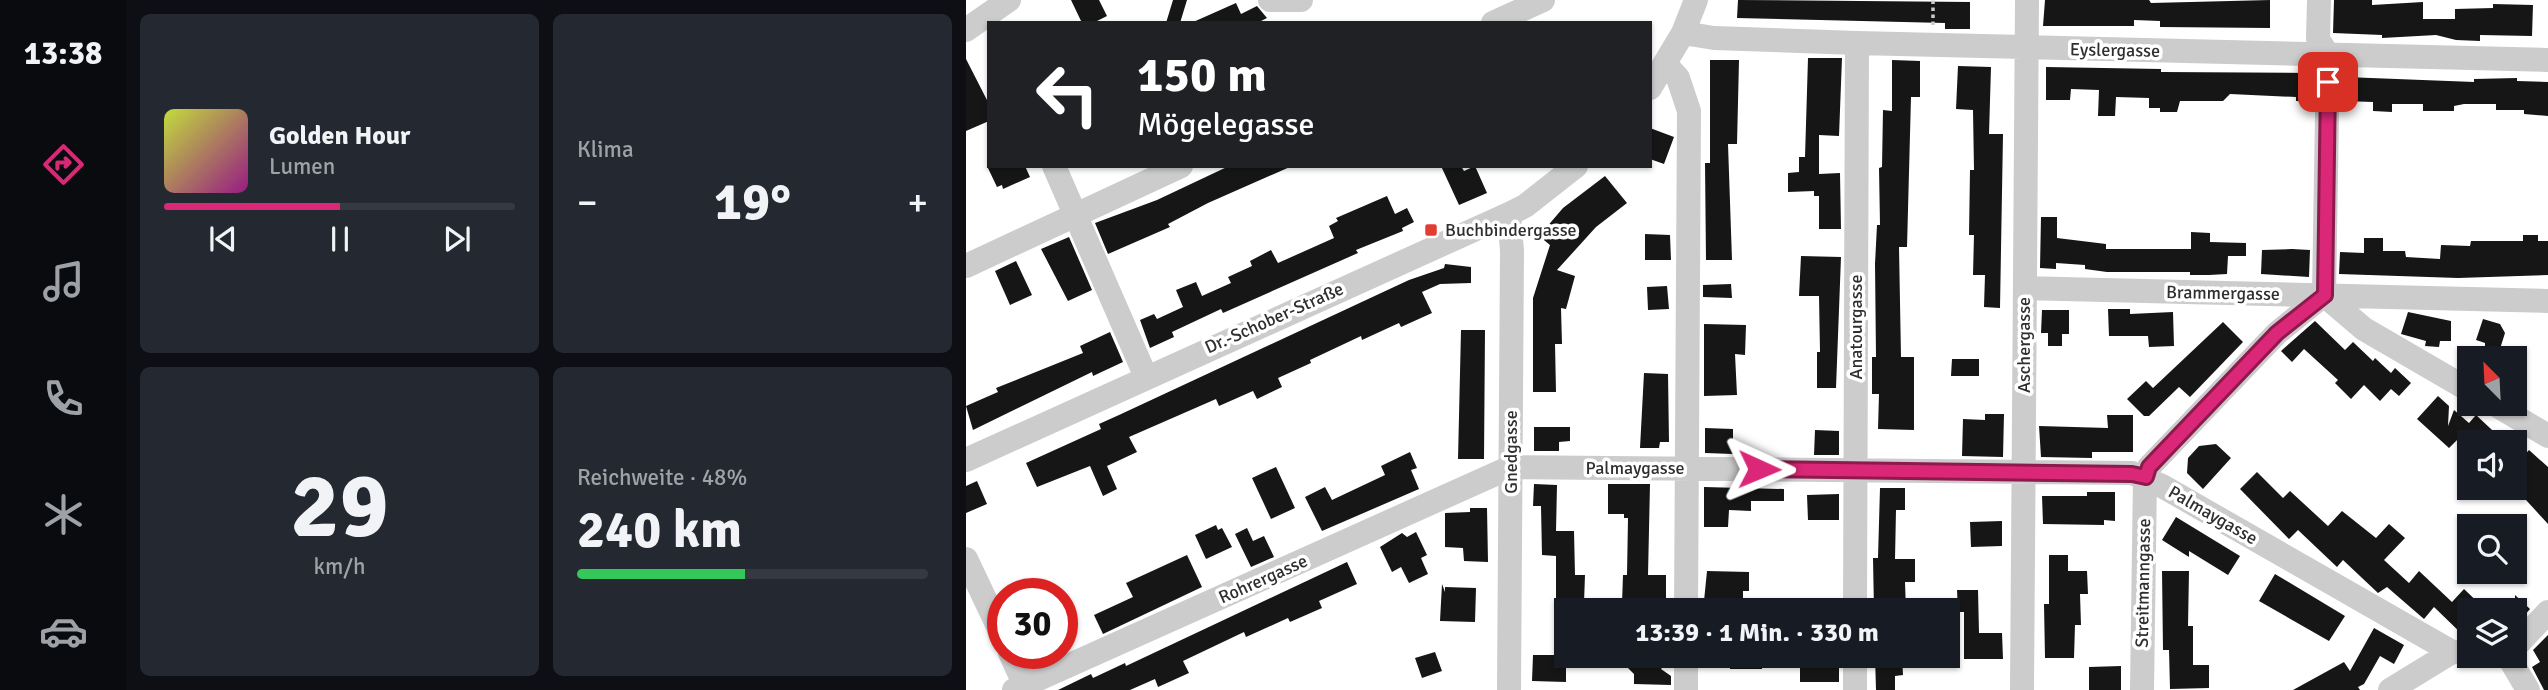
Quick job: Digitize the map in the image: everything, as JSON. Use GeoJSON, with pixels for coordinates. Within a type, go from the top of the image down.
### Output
{"type":"FeatureCollection","features":[{"type":"Feature","properties":{"kind":"street"},"geometry":{"type":"LineString","coordinates":[[980,24],[1009,0]]}},
{"type":"Feature","properties":{"kind":"street"},"geometry":{"type":"LineString","coordinates":[[1270,0],[1301,0]]}},
{"type":"Feature","properties":{"kind":"street"},"geometry":{"type":"LineString","coordinates":[[1497,21],[1543,0]]}},
{"type":"Feature","properties":{"kind":"street"},"geometry":{"type":"LineString","coordinates":[[1652,85],[1683,33],[1696,0]]}},
{"type":"Feature","properties":{"kind":"street","name":"Aschergasse"},"geometry":{"type":"LineString","coordinates":[[2022,690],[2027,0]]}},
{"type":"Feature","properties":{"kind":"street"},"geometry":{"type":"LineString","coordinates":[[2319,0],[2318,39],[2328,55],[2325,295]]}},
{"type":"Feature","properties":{"kind":"street","name":"Eyslergasse"},"geometry":{"type":"LineString","coordinates":[[1683,33],[1714,38],[1857,43],[2548,60]]}},
{"type":"Feature","properties":{"kind":"street","name":"Anatourgasse"},"geometry":{"type":"LineString","coordinates":[[1855,598],[1857,43]]}},
{"type":"Feature","properties":{"kind":"street"},"geometry":{"type":"LineString","coordinates":[[1666,65],[1678,78],[1689,111],[1686,598]]}},
{"type":"Feature","properties":{"kind":"street"},"geometry":{"type":"LineString","coordinates":[[1055,168],[1146,377]]}},
{"type":"Feature","properties":{"kind":"street"},"geometry":{"type":"LineString","coordinates":[[966,265],[1177,168]]}},
{"type":"Feature","properties":{"kind":"street","name":"Dr.-Schober-Straße"},"geometry":{"type":"LineString","coordinates":[[966,460],[1509,214],[1573,168]]}},
{"type":"Feature","properties":{"kind":"street","name":"Gnedgasse"},"geometry":{"type":"LineString","coordinates":[[1503,688],[1511,467],[1512,251],[1509,214]]}},
{"type":"Feature","properties":{"kind":"street","name":"Brammergasse"},"geometry":{"type":"LineString","coordinates":[[2025,288],[2548,301]]}},
{"type":"Feature","properties":{"kind":"street"},"geometry":{"type":"LineString","coordinates":[[2325,295],[2364,328],[2457,383]]}},
{"type":"Feature","properties":{"kind":"street"},"geometry":{"type":"LineString","coordinates":[[2146,477],[2149,467],[2277,333],[2325,295]]}},
{"type":"Feature","properties":{"kind":"street"},"geometry":{"type":"LineString","coordinates":[[2514,416],[2548,436]]}},
{"type":"Feature","properties":{"kind":"street","name":"Palmaygasse"},"geometry":{"type":"LineString","coordinates":[[1511,467],[2132,474],[2146,477],[2457,650]]}},
{"type":"Feature","properties":{"kind":"street","name":"Rohrergasse"},"geometry":{"type":"LineString","coordinates":[[1022,688],[1511,467]]}},
{"type":"Feature","properties":{"kind":"street","name":"Streitmanngasse"},"geometry":{"type":"LineString","coordinates":[[2141,690],[2146,477]]}},
{"type":"Feature","properties":{"kind":"street"},"geometry":{"type":"LineString","coordinates":[[966,559],[987,603]]}},
{"type":"Feature","properties":{"kind":"street"},"geometry":{"type":"LineString","coordinates":[[2527,634],[2548,612]]}},
{"type":"Feature","properties":{"kind":"street"},"geometry":{"type":"LineString","coordinates":[[2390,690],[2457,654]]}},
{"type":"Feature","properties":{"kind":"street"},"geometry":{"type":"LineString","coordinates":[[1686,668],[1686,690]]}},
{"type":"Feature","properties":{"kind":"street"},"geometry":{"type":"LineString","coordinates":[[1855,668],[1855,690]]}},
{"type":"Feature","properties":{"kind":"street"},"geometry":{"type":"LineString","coordinates":[[2515,668],[2528,690]]}},
{"type":"Feature","properties":{"kind":"street"},"geometry":{"type":"LineString","coordinates":[[1015,669],[1022,688]]}},
{"type":"Feature","properties":{"kind":"building"},"geometry":{"type":"Polygon","coordinates":[[[1071,0],[1099,0],[1107,16],[1097,21],[1081,21],[1071,0]]]}},
{"type":"Feature","properties":{"kind":"building"},"geometry":{"type":"Polygon","coordinates":[[[1173,0],[1187,0],[1181,21],[1167,21],[1173,0]]]}},
{"type":"Feature","properties":{"kind":"building"},"geometry":{"type":"Polygon","coordinates":[[[1738,0],[1970,2],[1970,29],[1945,29],[1945,23],[1737,18],[1738,0]]]}},
{"type":"Feature","properties":{"kind":"building"},"geometry":{"type":"Polygon","coordinates":[[[2045,0],[2149,0],[2151,3],[2270,0],[2270,28],[2160,27],[2160,21],[2134,20],[2134,26],[2043,26],[2045,0]]]}},
{"type":"Feature","properties":{"kind":"building"},"geometry":{"type":"Polygon","coordinates":[[[2334,0],[2372,0],[2372,5],[2423,2],[2423,19],[2455,19],[2455,9],[2493,8],[2493,4],[2533,5],[2532,36],[2480,35],[2480,41],[2456,40],[2436,35],[2382,38],[2382,35],[2333,33],[2334,0]]]}},
{"type":"Feature","properties":{"kind":"building"},"geometry":{"type":"Polygon","coordinates":[[[1236,3],[1241,14],[1257,6],[1267,18],[1261,21],[1196,21],[1236,3]]]}},
{"type":"Feature","properties":{"kind":"building"},"geometry":{"type":"Polygon","coordinates":[[[1808,58],[1842,58],[1839,136],[1819,135],[1819,174],[1840,173],[1841,229],[1819,229],[1819,196],[1814,196],[1814,191],[1788,192],[1788,173],[1799,172],[1799,157],[1805,157],[1808,58]]]}},
{"type":"Feature","properties":{"kind":"building"},"geometry":{"type":"Polygon","coordinates":[[[966,59],[987,100],[987,122],[966,131],[966,59]]]}},
{"type":"Feature","properties":{"kind":"building"},"geometry":{"type":"Polygon","coordinates":[[[1710,60],[1739,60],[1737,144],[1728,144],[1732,260],[1706,260],[1705,163],[1710,163],[1710,60]]]}},
{"type":"Feature","properties":{"kind":"building"},"geometry":{"type":"Polygon","coordinates":[[[1892,60],[1920,61],[1920,97],[1911,97],[1907,247],[1899,247],[1901,357],[1914,357],[1914,430],[1878,429],[1879,394],[1872,394],[1872,357],[1876,357],[1875,264],[1877,225],[1880,225],[1879,168],[1882,167],[1883,110],[1892,111],[1892,60]]]}},
{"type":"Feature","properties":{"kind":"building"},"geometry":{"type":"Polygon","coordinates":[[[1958,66],[1991,67],[1989,134],[2003,134],[2000,308],[1984,307],[1985,275],[1973,275],[1974,235],[1969,235],[1970,170],[1974,170],[1973,110],[1956,109],[1958,66]]]}},
{"type":"Feature","properties":{"kind":"building"},"geometry":{"type":"Polygon","coordinates":[[[2046,67],[2161,69],[2161,72],[2313,73],[2312,101],[2296,101],[2296,97],[2230,94],[2223,101],[2180,101],[2177,112],[2160,112],[2160,108],[2149,108],[2149,98],[2116,97],[2115,116],[2098,116],[2099,90],[2071,89],[2070,100],[2046,100],[2046,67]]]}},
{"type":"Feature","properties":{"kind":"building"},"geometry":{"type":"Polygon","coordinates":[[[2345,77],[2474,82],[2474,79],[2517,78],[2517,81],[2548,82],[2548,116],[2524,114],[2524,110],[2496,110],[2496,104],[2464,104],[2454,106],[2454,111],[2423,111],[2423,104],[2392,104],[2392,112],[2373,111],[2373,102],[2344,101],[2345,77]]]}},
{"type":"Feature","properties":{"kind":"building"},"geometry":{"type":"Polygon","coordinates":[[[1652,129],[1674,137],[1664,164],[1652,160],[1652,129]]]}},
{"type":"Feature","properties":{"kind":"building"},"geometry":{"type":"Polygon","coordinates":[[[988,168],[1026,168],[1030,177],[1003,189],[1002,185],[997,187],[988,168]]]}},
{"type":"Feature","properties":{"kind":"building"},"geometry":{"type":"Polygon","coordinates":[[[1225,168],[1287,168],[1208,203],[1168,224],[1170,227],[1108,254],[1095,223],[1157,200],[1225,168]]]}},
{"type":"Feature","properties":{"kind":"building"},"geometry":{"type":"Polygon","coordinates":[[[1442,168],[1462,168],[1464,171],[1476,168],[1487,193],[1459,205],[1442,168]]]}},
{"type":"Feature","properties":{"kind":"building"},"geometry":{"type":"Polygon","coordinates":[[[1605,176],[1627,203],[1596,227],[1557,270],[1575,276],[1566,309],[1561,308],[1562,344],[1555,344],[1556,392],[1533,392],[1533,298],[1550,245],[1539,236],[1563,208],[1605,176]]]}},
{"type":"Feature","properties":{"kind":"building"},"geometry":{"type":"Polygon","coordinates":[[[1387,196],[1395,214],[1407,208],[1414,222],[1402,228],[1403,231],[1356,250],[1358,253],[1223,313],[1221,309],[1172,332],[1174,337],[1150,348],[1140,320],[1154,314],[1157,319],[1183,307],[1176,290],[1196,282],[1202,296],[1231,283],[1228,277],[1252,266],[1250,261],[1271,250],[1278,263],[1334,238],[1329,226],[1338,221],[1336,218],[1387,196]]]}},
{"type":"Feature","properties":{"kind":"building"},"geometry":{"type":"Polygon","coordinates":[[[2041,217],[2057,217],[2057,238],[2106,244],[2106,249],[2191,249],[2191,232],[2210,233],[2210,242],[2246,243],[2246,256],[2228,256],[2227,274],[2107,272],[2085,269],[2085,265],[2056,263],[2056,269],[2040,268],[2041,217]]]}},
{"type":"Feature","properties":{"kind":"building"},"geometry":{"type":"Polygon","coordinates":[[[1645,234],[1670,235],[1671,260],[1645,260],[1645,234]]]}},
{"type":"Feature","properties":{"kind":"building"},"geometry":{"type":"Polygon","coordinates":[[[2523,235],[2538,235],[2538,241],[2548,241],[2548,275],[2458,278],[2339,274],[2340,252],[2364,253],[2364,238],[2383,238],[2383,251],[2405,251],[2406,257],[2440,259],[2441,245],[2470,246],[2471,241],[2523,241],[2523,235]]]}},
{"type":"Feature","properties":{"kind":"building"},"geometry":{"type":"Polygon","coordinates":[[[1069,237],[1092,290],[1068,301],[1041,249],[1069,237]]]}},
{"type":"Feature","properties":{"kind":"building"},"geometry":{"type":"Polygon","coordinates":[[[2262,250],[2310,250],[2309,277],[2261,274],[2262,250]]]}},
{"type":"Feature","properties":{"kind":"building"},"geometry":{"type":"Polygon","coordinates":[[[1801,256],[1841,257],[1836,388],[1817,388],[1817,352],[1820,352],[1819,296],[1799,296],[1801,256]]]}},
{"type":"Feature","properties":{"kind":"building"},"geometry":{"type":"Polygon","coordinates":[[[1016,261],[1032,295],[1010,305],[995,271],[1016,261]]]}},
{"type":"Feature","properties":{"kind":"building"},"geometry":{"type":"Polygon","coordinates":[[[1445,264],[1471,267],[1471,283],[1440,284],[1422,292],[1432,313],[1401,327],[1399,323],[1362,340],[1361,336],[1310,360],[1311,363],[1278,378],[1282,387],[1257,399],[1253,391],[1219,406],[1216,399],[1129,437],[1137,452],[1107,466],[1117,489],[1103,496],[1090,466],[1037,487],[1026,463],[1101,429],[1099,424],[1409,280],[1444,268],[1445,264]]]}},
{"type":"Feature","properties":{"kind":"building"},"geometry":{"type":"Polygon","coordinates":[[[1731,284],[1732,298],[1703,297],[1703,285],[1731,284]]]}},
{"type":"Feature","properties":{"kind":"building"},"geometry":{"type":"Polygon","coordinates":[[[1667,286],[1669,309],[1648,310],[1647,287],[1667,286]]]}},
{"type":"Feature","properties":{"kind":"building"},"geometry":{"type":"Polygon","coordinates":[[[2108,309],[2130,309],[2130,314],[2173,312],[2174,346],[2149,347],[2148,336],[2109,336],[2108,309]]]}},
{"type":"Feature","properties":{"kind":"building"},"geometry":{"type":"Polygon","coordinates":[[[2042,310],[2069,310],[2069,334],[2062,334],[2062,346],[2048,346],[2048,333],[2041,333],[2042,310]]]}},
{"type":"Feature","properties":{"kind":"building"},"geometry":{"type":"Polygon","coordinates":[[[2408,312],[2451,321],[2451,341],[2440,341],[2439,347],[2425,346],[2426,341],[2401,334],[2408,312]]]}},
{"type":"Feature","properties":{"kind":"building"},"geometry":{"type":"Polygon","coordinates":[[[2483,319],[2500,324],[2505,333],[2501,346],[2485,346],[2485,343],[2476,340],[2483,319]]]}},
{"type":"Feature","properties":{"kind":"building"},"geometry":{"type":"Polygon","coordinates":[[[2315,321],[2345,350],[2353,342],[2373,361],[2375,358],[2391,373],[2395,368],[2411,383],[2399,396],[2391,389],[2380,401],[2364,385],[2351,399],[2335,383],[2338,380],[2304,349],[2292,362],[2281,351],[2315,321]]]}},
{"type":"Feature","properties":{"kind":"building"},"geometry":{"type":"Polygon","coordinates":[[[2223,322],[2243,342],[2190,397],[2179,387],[2149,416],[2144,416],[2127,399],[2146,381],[2153,388],[2223,322]]]}},
{"type":"Feature","properties":{"kind":"building"},"geometry":{"type":"Polygon","coordinates":[[[1704,324],[1746,325],[1745,355],[1735,354],[1737,395],[1704,396],[1704,324]]]}},
{"type":"Feature","properties":{"kind":"building"},"geometry":{"type":"Polygon","coordinates":[[[1461,330],[1485,330],[1484,459],[1458,459],[1461,330]]]}},
{"type":"Feature","properties":{"kind":"building"},"geometry":{"type":"Polygon","coordinates":[[[1110,332],[1123,362],[1093,376],[1092,372],[973,430],[966,406],[998,392],[996,388],[1083,353],[1080,346],[1110,332]]]}},
{"type":"Feature","properties":{"kind":"building"},"geometry":{"type":"Polygon","coordinates":[[[1952,359],[1979,359],[1979,376],[1951,376],[1952,359]]]}},
{"type":"Feature","properties":{"kind":"building"},"geometry":{"type":"Polygon","coordinates":[[[1644,373],[1668,374],[1669,442],[1660,442],[1659,448],[1640,448],[1644,373]]]}},
{"type":"Feature","properties":{"kind":"building"},"geometry":{"type":"Polygon","coordinates":[[[2438,396],[2449,406],[2448,426],[2454,410],[2457,416],[2469,423],[2477,416],[2492,430],[2457,430],[2457,440],[2449,448],[2417,419],[2438,396]]]}},
{"type":"Feature","properties":{"kind":"building"},"geometry":{"type":"Polygon","coordinates":[[[1985,414],[2004,414],[2003,457],[1962,456],[1963,419],[1985,420],[1985,414]]]}},
{"type":"Feature","properties":{"kind":"building"},"geometry":{"type":"Polygon","coordinates":[[[2107,415],[2133,415],[2133,452],[2092,452],[2092,458],[2041,457],[2039,426],[2108,428],[2107,415]]]}},
{"type":"Feature","properties":{"kind":"building"},"geometry":{"type":"Polygon","coordinates":[[[1534,427],[1570,427],[1570,441],[1559,442],[1559,451],[1534,451],[1534,427]]]}},
{"type":"Feature","properties":{"kind":"building"},"geometry":{"type":"Polygon","coordinates":[[[1705,428],[1733,429],[1733,454],[1705,453],[1705,428]]]}},
{"type":"Feature","properties":{"kind":"building"},"geometry":{"type":"Polygon","coordinates":[[[1815,430],[1839,431],[1839,455],[1814,455],[1815,430]]]}},
{"type":"Feature","properties":{"kind":"building"},"geometry":{"type":"Polygon","coordinates":[[[2216,444],[2231,458],[2203,489],[2187,473],[2188,458],[2199,446],[2216,444]]]}},
{"type":"Feature","properties":{"kind":"building"},"geometry":{"type":"Polygon","coordinates":[[[2529,450],[2548,467],[2548,524],[2526,500],[2529,450]]]}},
{"type":"Feature","properties":{"kind":"building"},"geometry":{"type":"Polygon","coordinates":[[[1410,452],[1417,468],[1411,470],[1419,489],[1322,531],[1305,497],[1325,487],[1332,500],[1385,475],[1381,466],[1410,452]]]}},
{"type":"Feature","properties":{"kind":"building"},"geometry":{"type":"Polygon","coordinates":[[[1276,467],[1295,508],[1271,519],[1252,478],[1276,467]]]}},
{"type":"Feature","properties":{"kind":"building"},"geometry":{"type":"Polygon","coordinates":[[[2257,472],[2283,498],[2290,491],[2328,526],[2342,511],[2376,538],[2389,524],[2405,538],[2384,560],[2409,583],[2419,571],[2452,602],[2464,589],[2473,598],[2457,598],[2457,629],[2434,607],[2424,619],[2387,587],[2378,593],[2343,560],[2337,567],[2298,530],[2289,539],[2240,489],[2257,472]]]}},
{"type":"Feature","properties":{"kind":"building"},"geometry":{"type":"Polygon","coordinates":[[[977,481],[987,504],[966,513],[966,486],[977,481]]]}},
{"type":"Feature","properties":{"kind":"building"},"geometry":{"type":"Polygon","coordinates":[[[1534,484],[1557,485],[1556,531],[1574,531],[1575,575],[1585,575],[1584,598],[1556,598],[1556,556],[1542,555],[1541,506],[1533,506],[1534,484]]]}},
{"type":"Feature","properties":{"kind":"building"},"geometry":{"type":"Polygon","coordinates":[[[1608,484],[1650,484],[1648,575],[1666,575],[1666,598],[1622,598],[1623,575],[1627,575],[1628,518],[1624,518],[1624,514],[1608,514],[1608,484]]]}},
{"type":"Feature","properties":{"kind":"building"},"geometry":{"type":"Polygon","coordinates":[[[1704,487],[1784,489],[1784,501],[1751,501],[1751,511],[1729,510],[1728,527],[1704,527],[1704,487]]]}},
{"type":"Feature","properties":{"kind":"building"},"geometry":{"type":"Polygon","coordinates":[[[1880,488],[1905,488],[1905,510],[1896,510],[1895,559],[1915,559],[1915,582],[1905,582],[1906,598],[1874,598],[1873,558],[1878,558],[1880,488]]]}},
{"type":"Feature","properties":{"kind":"building"},"geometry":{"type":"Polygon","coordinates":[[[2087,492],[2115,492],[2115,521],[2104,520],[2104,525],[2043,524],[2042,496],[2087,496],[2087,492]]]}},
{"type":"Feature","properties":{"kind":"building"},"geometry":{"type":"Polygon","coordinates":[[[1839,494],[1839,520],[1808,520],[1807,495],[1839,494]]]}},
{"type":"Feature","properties":{"kind":"building"},"geometry":{"type":"Polygon","coordinates":[[[1470,508],[1487,508],[1488,562],[1464,561],[1463,548],[1445,547],[1445,513],[1470,512],[1470,508]]]}},
{"type":"Feature","properties":{"kind":"building"},"geometry":{"type":"Polygon","coordinates":[[[2176,517],[2240,556],[2228,575],[2189,551],[2189,557],[2162,540],[2176,517]]]}},
{"type":"Feature","properties":{"kind":"building"},"geometry":{"type":"Polygon","coordinates":[[[2002,521],[2002,546],[1971,547],[1970,522],[2002,521]]]}},
{"type":"Feature","properties":{"kind":"building"},"geometry":{"type":"Polygon","coordinates":[[[1216,525],[1218,530],[1222,528],[1232,547],[1206,559],[1195,535],[1216,525]]]}},
{"type":"Feature","properties":{"kind":"building"},"geometry":{"type":"Polygon","coordinates":[[[1247,528],[1253,541],[1264,536],[1274,557],[1251,567],[1235,534],[1247,528]]]}},
{"type":"Feature","properties":{"kind":"building"},"geometry":{"type":"Polygon","coordinates":[[[1416,532],[1427,555],[1421,558],[1428,574],[1409,583],[1401,567],[1392,572],[1380,547],[1402,533],[1407,537],[1416,532]]]}},
{"type":"Feature","properties":{"kind":"building"},"geometry":{"type":"Polygon","coordinates":[[[1187,555],[1202,587],[1103,634],[1094,615],[1133,597],[1126,583],[1187,555]]]}},
{"type":"Feature","properties":{"kind":"building"},"geometry":{"type":"Polygon","coordinates":[[[2049,555],[2068,555],[2068,571],[2087,571],[2088,594],[2080,594],[2081,625],[2075,625],[2074,658],[2045,658],[2044,604],[2049,604],[2049,555]]]}},
{"type":"Feature","properties":{"kind":"building"},"geometry":{"type":"Polygon","coordinates":[[[1347,562],[1357,584],[1319,601],[1322,608],[1290,622],[1288,618],[1246,637],[1244,632],[1183,661],[1189,673],[1158,687],[1155,679],[1130,690],[1058,690],[1091,674],[1093,678],[1125,663],[1126,666],[1347,562]]]}},
{"type":"Feature","properties":{"kind":"building"},"geometry":{"type":"Polygon","coordinates":[[[1707,571],[1749,572],[1749,591],[1743,591],[1743,598],[1704,598],[1707,571]]]}},
{"type":"Feature","properties":{"kind":"building"},"geometry":{"type":"Polygon","coordinates":[[[2162,571],[2189,571],[2188,626],[2193,626],[2193,665],[2209,665],[2209,688],[2170,689],[2169,650],[2163,650],[2162,571]]]}},
{"type":"Feature","properties":{"kind":"building"},"geometry":{"type":"Polygon","coordinates":[[[2275,574],[2345,616],[2329,641],[2259,601],[2275,574]]]}},
{"type":"Feature","properties":{"kind":"building"},"geometry":{"type":"Polygon","coordinates":[[[1442,584],[1445,592],[1445,587],[1476,588],[1475,622],[1440,621],[1442,584]]]}},
{"type":"Feature","properties":{"kind":"building"},"geometry":{"type":"Polygon","coordinates":[[[1957,590],[1978,590],[1979,633],[2002,633],[2003,659],[1964,659],[1964,612],[1960,612],[1960,598],[1957,598],[1957,590]]]}},
{"type":"Feature","properties":{"kind":"building"},"geometry":{"type":"Polygon","coordinates":[[[2374,628],[2404,645],[2394,664],[2380,656],[2364,684],[2358,687],[2360,690],[2293,690],[2344,662],[2350,671],[2374,628]]]}},
{"type":"Feature","properties":{"kind":"building"},"geometry":{"type":"Polygon","coordinates":[[[2548,635],[2548,690],[2544,690],[2532,667],[2540,662],[2533,650],[2548,635]]]}},
{"type":"Feature","properties":{"kind":"building"},"geometry":{"type":"Polygon","coordinates":[[[1435,652],[1442,671],[1422,678],[1415,658],[1435,652]]]}},
{"type":"Feature","properties":{"kind":"building"},"geometry":{"type":"Polygon","coordinates":[[[1533,655],[1554,655],[1554,668],[1566,668],[1566,682],[1532,681],[1533,655]]]}},
{"type":"Feature","properties":{"kind":"building"},"geometry":{"type":"Polygon","coordinates":[[[2121,666],[2121,690],[2089,690],[2089,667],[2121,666]]]}},
{"type":"Feature","properties":{"kind":"building"},"geometry":{"type":"Polygon","coordinates":[[[1628,668],[1662,668],[1671,676],[1671,685],[1634,684],[1634,674],[1628,668]]]}},
{"type":"Feature","properties":{"kind":"building"},"geometry":{"type":"Polygon","coordinates":[[[1730,668],[1762,668],[1762,669],[1730,668]]]}},
{"type":"Feature","properties":{"kind":"building"},"geometry":{"type":"Polygon","coordinates":[[[1800,668],[1839,668],[1839,682],[1800,682],[1800,668]]]}},
{"type":"Feature","properties":{"kind":"building"},"geometry":{"type":"Polygon","coordinates":[[[1875,668],[1903,668],[1903,675],[1895,676],[1895,690],[1876,690],[1875,668]]]}},
{"type":"Feature","properties":{"kind":"place","name":"Buchbindergasse"},"geometry":{"type":"Point","coordinates":[1431,230]}},
{"type":"Feature","properties":{"kind":"route"},"geometry":{"type":"LineString","coordinates":[[1759,469],[2132,474],[2146,477],[2149,467],[2277,333],[2325,295],[2328,82]]}}]}
